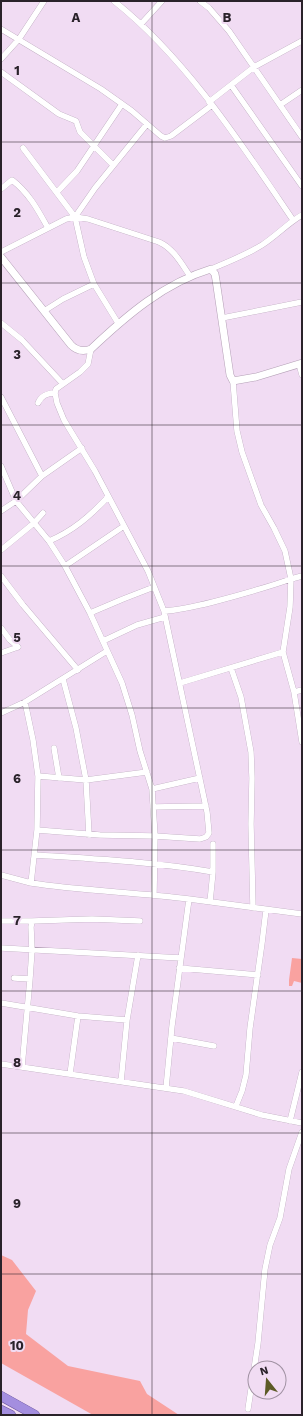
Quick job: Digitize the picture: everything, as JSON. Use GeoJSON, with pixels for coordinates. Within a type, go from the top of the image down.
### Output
{"type":"FeatureCollection","features":[{"type":"Feature","properties":{"kind":"highway"},"geometry":{"type":"LineString","coordinates":[[1,1396],[35,1415]]}},
{"type":"Feature","properties":{"kind":"highway"},"geometry":{"type":"LineString","coordinates":[[1,1410],[11,1415]]}},
{"type":"Feature","properties":{"kind":"street"},"geometry":{"type":"LineString","coordinates":[[1,59],[19,39],[44,1]]}},
{"type":"Feature","properties":{"kind":"street"},"geometry":{"type":"LineString","coordinates":[[114,1],[141,24],[176,60],[256,165],[293,220]]}},
{"type":"Feature","properties":{"kind":"street"},"geometry":{"type":"LineString","coordinates":[[141,24],[162,1]]}},
{"type":"Feature","properties":{"kind":"street"},"geometry":{"type":"LineString","coordinates":[[200,1],[209,8],[229,31],[302,137]]}},
{"type":"Feature","properties":{"kind":"street"},"geometry":{"type":"LineString","coordinates":[[1,29],[101,89],[165,138],[171,136],[254,67],[302,41]]}},
{"type":"Feature","properties":{"kind":"street"},"geometry":{"type":"LineString","coordinates":[[1,72],[59,114],[76,121],[80,132],[113,165]]}},
{"type":"Feature","properties":{"kind":"street"},"geometry":{"type":"LineString","coordinates":[[231,85],[302,186]]}},
{"type":"Feature","properties":{"kind":"street"},"geometry":{"type":"LineString","coordinates":[[280,105],[302,90]]}},
{"type":"Feature","properties":{"kind":"street"},"geometry":{"type":"LineString","coordinates":[[57,192],[77,171],[122,104]]}},
{"type":"Feature","properties":{"kind":"street"},"geometry":{"type":"LineString","coordinates":[[76,217],[95,188],[147,124]]}},
{"type":"Feature","properties":{"kind":"street"},"geometry":{"type":"LineString","coordinates":[[23,148],[76,217],[84,257],[94,284],[118,323]]}},
{"type":"Feature","properties":{"kind":"street"},"geometry":{"type":"LineString","coordinates":[[1,189],[12,180],[22,188],[32,200],[48,228]]}},
{"type":"Feature","properties":{"kind":"street"},"geometry":{"type":"LineString","coordinates":[[1,257],[74,348],[85,351],[91,349],[118,323],[137,308],[190,276],[246,254],[262,245],[293,220],[302,215]]}},
{"type":"Feature","properties":{"kind":"street"},"geometry":{"type":"LineString","coordinates":[[1,252],[66,219],[76,217],[103,224],[168,246],[190,276]]}},
{"type":"Feature","properties":{"kind":"street"},"geometry":{"type":"LineString","coordinates":[[211,269],[215,274],[230,375],[233,381],[237,431],[242,452],[261,505],[285,551],[291,579],[290,607],[283,652],[294,692],[302,742]]}},
{"type":"Feature","properties":{"kind":"street"},"geometry":{"type":"LineString","coordinates":[[44,311],[63,299],[94,284]]}},
{"type":"Feature","properties":{"kind":"street"},"geometry":{"type":"LineString","coordinates":[[222,318],[302,302]]}},
{"type":"Feature","properties":{"kind":"street"},"geometry":{"type":"LineString","coordinates":[[1,323],[22,340],[63,384]]}},
{"type":"Feature","properties":{"kind":"street"},"geometry":{"type":"LineString","coordinates":[[36,830],[89,835],[155,836],[200,839],[206,837],[209,833],[206,806],[165,614],[148,571],[82,448],[64,420],[57,403],[55,393],[56,389],[80,372],[88,364],[91,349]]}},
{"type":"Feature","properties":{"kind":"street"},"geometry":{"type":"LineString","coordinates":[[233,381],[256,378],[300,364],[302,375]]}},
{"type":"Feature","properties":{"kind":"street"},"geometry":{"type":"LineString","coordinates":[[38,403],[40,399],[48,393],[55,393]]}},
{"type":"Feature","properties":{"kind":"street"},"geometry":{"type":"LineString","coordinates":[[1,397],[42,476]]}},
{"type":"Feature","properties":{"kind":"street"},"geometry":{"type":"LineString","coordinates":[[1,511],[16,501],[42,476],[82,448]]}},
{"type":"Feature","properties":{"kind":"street"},"geometry":{"type":"LineString","coordinates":[[1,466],[16,501],[49,541],[65,566],[108,650],[124,689],[132,715],[140,751],[152,788],[155,836],[154,894]]}},
{"type":"Feature","properties":{"kind":"street"},"geometry":{"type":"LineString","coordinates":[[49,541],[63,536],[76,528],[108,497]]}},
{"type":"Feature","properties":{"kind":"street"},"geometry":{"type":"LineString","coordinates":[[1,550],[34,523],[43,513]]}},
{"type":"Feature","properties":{"kind":"street"},"geometry":{"type":"LineString","coordinates":[[65,566],[124,526]]}},
{"type":"Feature","properties":{"kind":"street"},"geometry":{"type":"LineString","coordinates":[[1,576],[78,670]]}},
{"type":"Feature","properties":{"kind":"street"},"geometry":{"type":"LineString","coordinates":[[103,641],[172,611],[246,594],[302,576]]}},
{"type":"Feature","properties":{"kind":"street"},"geometry":{"type":"LineString","coordinates":[[90,613],[154,587]]}},
{"type":"Feature","properties":{"kind":"street"},"geometry":{"type":"LineString","coordinates":[[1,628],[10,640],[18,647],[1,654]]}},
{"type":"Feature","properties":{"kind":"street"},"geometry":{"type":"LineString","coordinates":[[1,713],[25,702],[63,680],[108,650]]}},
{"type":"Feature","properties":{"kind":"street"},"geometry":{"type":"LineString","coordinates":[[180,683],[283,652]]}},
{"type":"Feature","properties":{"kind":"street"},"geometry":{"type":"LineString","coordinates":[[231,668],[241,697],[251,752],[253,908]]}},
{"type":"Feature","properties":{"kind":"street"},"geometry":{"type":"LineString","coordinates":[[63,680],[76,728],[86,780],[89,835]]}},
{"type":"Feature","properties":{"kind":"street"},"geometry":{"type":"LineString","coordinates":[[294,692],[302,690]]}},
{"type":"Feature","properties":{"kind":"street"},"geometry":{"type":"LineString","coordinates":[[25,702],[33,740],[38,776],[36,830],[31,883]]}},
{"type":"Feature","properties":{"kind":"street"},"geometry":{"type":"LineString","coordinates":[[54,748],[59,778]]}},
{"type":"Feature","properties":{"kind":"street"},"geometry":{"type":"LineString","coordinates":[[38,776],[86,780],[147,772]]}},
{"type":"Feature","properties":{"kind":"street"},"geometry":{"type":"LineString","coordinates":[[152,788],[200,778]]}},
{"type":"Feature","properties":{"kind":"street"},"geometry":{"type":"LineString","coordinates":[[153,807],[206,806]]}},
{"type":"Feature","properties":{"kind":"street"},"geometry":{"type":"LineString","coordinates":[[210,902],[213,872],[212,844]]}},
{"type":"Feature","properties":{"kind":"street"},"geometry":{"type":"LineString","coordinates":[[34,855],[88,858],[183,867],[213,872]]}},
{"type":"Feature","properties":{"kind":"street"},"geometry":{"type":"LineString","coordinates":[[1,877],[56,887],[154,894],[302,914]]}},
{"type":"Feature","properties":{"kind":"street"},"geometry":{"type":"LineString","coordinates":[[166,1088],[179,968],[189,899]]}},
{"type":"Feature","properties":{"kind":"street"},"geometry":{"type":"LineString","coordinates":[[236,1106],[246,1075],[250,1028],[266,910]]}},
{"type":"Feature","properties":{"kind":"street"},"geometry":{"type":"LineString","coordinates":[[1,921],[92,919],[140,921]]}},
{"type":"Feature","properties":{"kind":"street"},"geometry":{"type":"LineString","coordinates":[[22,1067],[32,950],[32,921]]}},
{"type":"Feature","properties":{"kind":"street"},"geometry":{"type":"LineString","coordinates":[[1,948],[181,958]]}},
{"type":"Feature","properties":{"kind":"street"},"geometry":{"type":"LineString","coordinates":[[121,1082],[127,1020],[138,955]]}},
{"type":"Feature","properties":{"kind":"street"},"geometry":{"type":"LineString","coordinates":[[179,968],[258,975]]}},
{"type":"Feature","properties":{"kind":"street"},"geometry":{"type":"LineString","coordinates":[[14,978],[30,979]]}},
{"type":"Feature","properties":{"kind":"street"},"geometry":{"type":"LineString","coordinates":[[1,1003],[78,1016],[127,1020]]}},
{"type":"Feature","properties":{"kind":"street"},"geometry":{"type":"LineString","coordinates":[[70,1074],[78,1016]]}},
{"type":"Feature","properties":{"kind":"street"},"geometry":{"type":"LineString","coordinates":[[171,1038],[214,1046]]}},
{"type":"Feature","properties":{"kind":"street"},"geometry":{"type":"LineString","coordinates":[[1,1064],[184,1091],[262,1115],[302,1123]]}},
{"type":"Feature","properties":{"kind":"street"},"geometry":{"type":"LineString","coordinates":[[290,1121],[302,1072]]}},
{"type":"Feature","properties":{"kind":"street"},"geometry":{"type":"LineString","coordinates":[[248,1409],[258,1343],[265,1269],[270,1245],[280,1218],[289,1169],[302,1132]]}},
{"type":"Feature","properties":{"kind":"shaded area"},"geometry":{"type":"Polygon","coordinates":[[[292,958],[302,959],[302,983],[294,981],[292,986],[289,986],[289,980],[292,958]]]}},
{"type":"Feature","properties":{"kind":"shaded area"},"geometry":{"type":"Polygon","coordinates":[[[1,1255],[12,1260],[36,1291],[28,1310],[26,1334],[68,1366],[140,1381],[147,1394],[179,1415],[93,1415],[1,1363],[1,1255]]]}}]}
